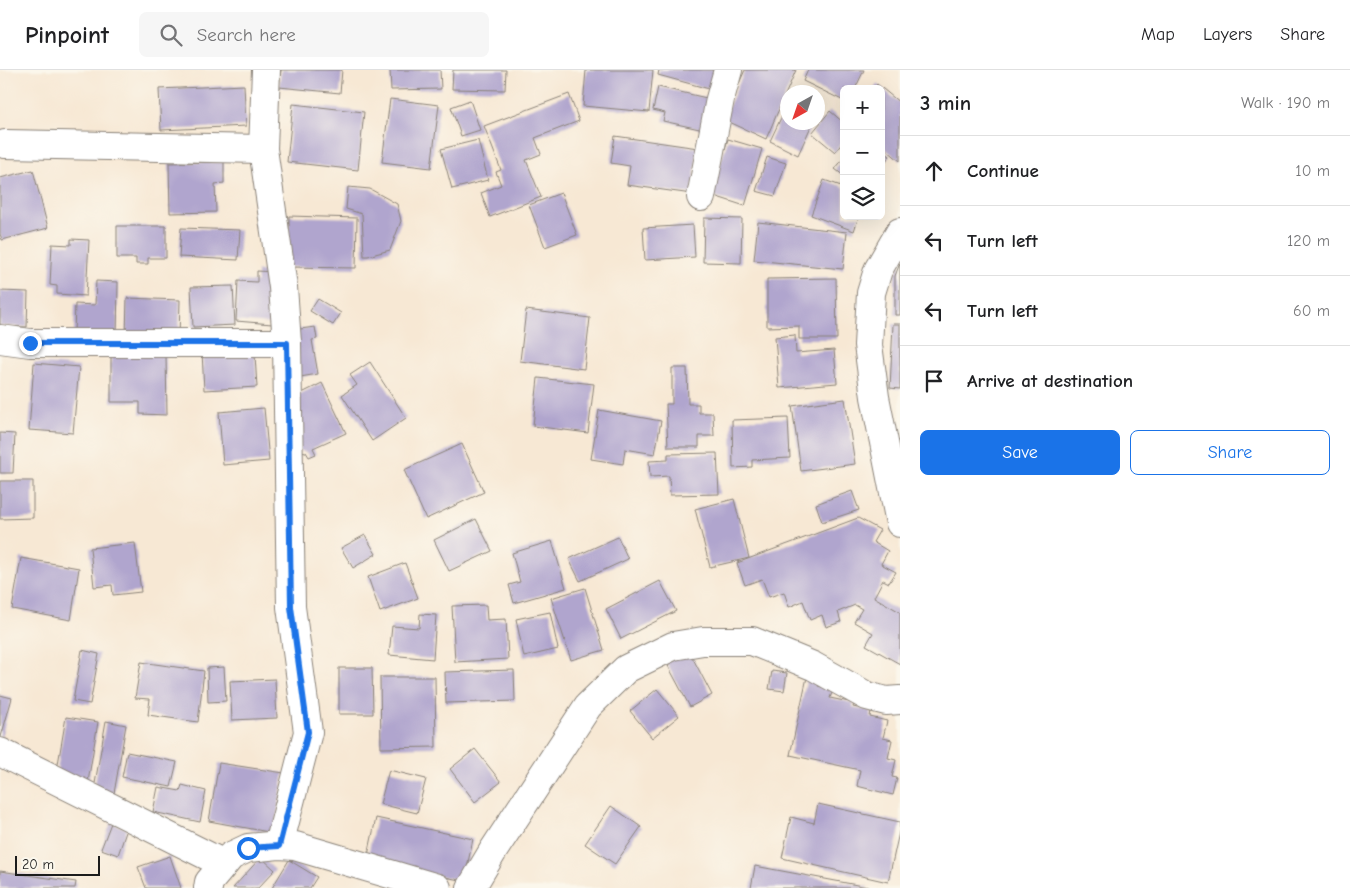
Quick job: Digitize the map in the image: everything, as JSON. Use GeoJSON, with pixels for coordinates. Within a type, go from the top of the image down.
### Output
{"type":"FeatureCollection","features":[{"type":"Feature","properties":{"kind":"street"},"geometry":{"type":"LineString","coordinates":[[266,70],[263,149],[283,287],[287,343],[291,607],[308,732],[279,846]]}},
{"type":"Feature","properties":{"kind":"street"},"geometry":{"type":"LineString","coordinates":[[701,197],[720,99],[728,70]]}},
{"type":"Feature","properties":{"kind":"street"},"geometry":{"type":"LineString","coordinates":[[5,144],[263,149]]}},
{"type":"Feature","properties":{"kind":"street"},"geometry":{"type":"LineString","coordinates":[[900,232],[878,270],[871,294],[868,345],[875,397],[900,523]]}},
{"type":"Feature","properties":{"kind":"street"},"geometry":{"type":"LineString","coordinates":[[0,339],[30,343],[287,343]]}},
{"type":"Feature","properties":{"kind":"street"},"geometry":{"type":"LineString","coordinates":[[481,884],[494,851],[588,706],[626,668],[673,646],[704,641],[752,641],[813,666],[867,696],[886,701],[900,700]]}},
{"type":"Feature","properties":{"kind":"street"},"geometry":{"type":"LineString","coordinates":[[0,752],[224,864]]}},
{"type":"Feature","properties":{"kind":"street"},"geometry":{"type":"LineString","coordinates":[[208,888],[209,882],[231,856],[248,848],[295,846],[437,888]]}},
{"type":"Feature","properties":{"kind":"building"},"geometry":{"type":"Polygon","coordinates":[[[281,70],[342,70],[340,93],[279,87],[281,70]]]}},
{"type":"Feature","properties":{"kind":"building"},"geometry":{"type":"Polygon","coordinates":[[[390,70],[440,70],[441,89],[391,90],[390,70]]]}},
{"type":"Feature","properties":{"kind":"building"},"geometry":{"type":"Polygon","coordinates":[[[453,70],[506,70],[505,90],[452,89],[453,70]]]}},
{"type":"Feature","properties":{"kind":"building"},"geometry":{"type":"Polygon","coordinates":[[[586,70],[653,70],[649,112],[583,106],[586,70]]]}},
{"type":"Feature","properties":{"kind":"building"},"geometry":{"type":"Polygon","coordinates":[[[659,70],[718,70],[713,90],[658,75],[659,70]]]}},
{"type":"Feature","properties":{"kind":"building"},"geometry":{"type":"Polygon","coordinates":[[[745,70],[796,70],[789,85],[780,85],[780,107],[766,139],[723,119],[745,70]]]}},
{"type":"Feature","properties":{"kind":"building"},"geometry":{"type":"Polygon","coordinates":[[[808,70],[864,70],[857,85],[840,85],[840,99],[825,92],[825,85],[811,85],[803,81],[808,70]]]}},
{"type":"Feature","properties":{"kind":"building"},"geometry":{"type":"Polygon","coordinates":[[[244,85],[246,126],[161,130],[159,89],[244,85]]]}},
{"type":"Feature","properties":{"kind":"building"},"geometry":{"type":"Polygon","coordinates":[[[658,87],[711,99],[704,130],[663,121],[665,113],[653,110],[658,87]]]}},
{"type":"Feature","properties":{"kind":"building"},"geometry":{"type":"Polygon","coordinates":[[[885,91],[900,103],[900,161],[885,148],[885,91]]]}},
{"type":"Feature","properties":{"kind":"building"},"geometry":{"type":"Polygon","coordinates":[[[569,94],[579,121],[535,138],[541,154],[526,160],[541,197],[490,217],[481,193],[501,185],[496,172],[501,170],[484,126],[569,94]]]}},
{"type":"Feature","properties":{"kind":"building"},"geometry":{"type":"Polygon","coordinates":[[[390,99],[439,105],[431,168],[382,162],[390,99]]]}},
{"type":"Feature","properties":{"kind":"building"},"geometry":{"type":"Polygon","coordinates":[[[470,100],[480,130],[461,136],[451,107],[470,100]]]}},
{"type":"Feature","properties":{"kind":"building"},"geometry":{"type":"Polygon","coordinates":[[[293,104],[364,112],[358,170],[287,162],[293,104]]]}},
{"type":"Feature","properties":{"kind":"building"},"geometry":{"type":"Polygon","coordinates":[[[830,111],[840,120],[840,146],[835,152],[812,133],[814,130],[825,130],[825,117],[830,111]]]}},
{"type":"Feature","properties":{"kind":"building"},"geometry":{"type":"Polygon","coordinates":[[[780,120],[780,130],[809,130],[798,155],[770,141],[780,120]]]}},
{"type":"Feature","properties":{"kind":"building"},"geometry":{"type":"Polygon","coordinates":[[[615,136],[698,148],[692,194],[627,185],[630,166],[611,163],[615,136]]]}},
{"type":"Feature","properties":{"kind":"building"},"geometry":{"type":"Polygon","coordinates":[[[728,139],[762,149],[745,206],[711,195],[728,139]]]}},
{"type":"Feature","properties":{"kind":"building"},"geometry":{"type":"Polygon","coordinates":[[[478,140],[488,180],[452,189],[441,149],[478,140]]]}},
{"type":"Feature","properties":{"kind":"building"},"geometry":{"type":"Polygon","coordinates":[[[885,152],[890,156],[885,162],[885,152]]]}},
{"type":"Feature","properties":{"kind":"building"},"geometry":{"type":"Polygon","coordinates":[[[767,157],[786,163],[775,196],[756,191],[767,157]]]}},
{"type":"Feature","properties":{"kind":"building"},"geometry":{"type":"Polygon","coordinates":[[[224,162],[224,183],[215,184],[216,212],[170,213],[169,163],[224,162]]]}},
{"type":"Feature","properties":{"kind":"building"},"geometry":{"type":"Polygon","coordinates":[[[840,163],[840,173],[835,169],[840,163]]]}},
{"type":"Feature","properties":{"kind":"building"},"geometry":{"type":"Polygon","coordinates":[[[33,170],[48,228],[2,240],[0,234],[0,178],[33,170]]]}},
{"type":"Feature","properties":{"kind":"building"},"geometry":{"type":"Polygon","coordinates":[[[824,180],[840,186],[840,220],[858,220],[854,231],[811,215],[824,180]]]}},
{"type":"Feature","properties":{"kind":"building"},"geometry":{"type":"Polygon","coordinates":[[[348,187],[370,189],[397,204],[401,221],[390,250],[364,256],[362,214],[346,209],[348,187]]]}},
{"type":"Feature","properties":{"kind":"building"},"geometry":{"type":"Polygon","coordinates":[[[561,193],[577,235],[545,247],[529,205],[561,193]]]}},
{"type":"Feature","properties":{"kind":"building"},"geometry":{"type":"Polygon","coordinates":[[[289,216],[357,218],[356,268],[289,267],[289,216]]]}},
{"type":"Feature","properties":{"kind":"building"},"geometry":{"type":"Polygon","coordinates":[[[704,218],[742,219],[741,263],[703,262],[704,218]]]}},
{"type":"Feature","properties":{"kind":"building"},"geometry":{"type":"Polygon","coordinates":[[[758,222],[847,232],[843,269],[754,260],[758,222]]]}},
{"type":"Feature","properties":{"kind":"building"},"geometry":{"type":"Polygon","coordinates":[[[693,225],[695,257],[645,260],[643,228],[693,225]]]}},
{"type":"Feature","properties":{"kind":"building"},"geometry":{"type":"Polygon","coordinates":[[[117,226],[166,226],[166,258],[148,258],[148,264],[136,264],[136,258],[117,258],[117,226]]]}},
{"type":"Feature","properties":{"kind":"building"},"geometry":{"type":"Polygon","coordinates":[[[181,228],[240,230],[238,260],[179,257],[181,228]]]}},
{"type":"Feature","properties":{"kind":"building"},"geometry":{"type":"Polygon","coordinates":[[[71,239],[89,240],[86,296],[57,294],[57,286],[50,285],[52,244],[71,245],[71,239]]]}},
{"type":"Feature","properties":{"kind":"building"},"geometry":{"type":"Polygon","coordinates":[[[900,263],[900,315],[895,315],[895,276],[900,263]]]}},
{"type":"Feature","properties":{"kind":"building"},"geometry":{"type":"Polygon","coordinates":[[[257,271],[275,272],[272,324],[236,321],[238,281],[257,282],[257,271]]]}},
{"type":"Feature","properties":{"kind":"building"},"geometry":{"type":"Polygon","coordinates":[[[836,278],[837,339],[799,339],[799,326],[767,327],[767,279],[836,278]]]}},
{"type":"Feature","properties":{"kind":"building"},"geometry":{"type":"Polygon","coordinates":[[[96,281],[118,282],[117,336],[74,334],[75,304],[95,305],[96,281]]]}},
{"type":"Feature","properties":{"kind":"building"},"geometry":{"type":"Polygon","coordinates":[[[233,286],[235,325],[193,327],[191,287],[233,286]]]}},
{"type":"Feature","properties":{"kind":"building"},"geometry":{"type":"Polygon","coordinates":[[[0,291],[28,292],[27,327],[0,326],[0,291]]]}},
{"type":"Feature","properties":{"kind":"building"},"geometry":{"type":"Polygon","coordinates":[[[127,298],[180,300],[179,338],[126,336],[127,298]]]}},
{"type":"Feature","properties":{"kind":"building"},"geometry":{"type":"Polygon","coordinates":[[[318,299],[341,313],[333,325],[310,311],[318,299]]]}},
{"type":"Feature","properties":{"kind":"building"},"geometry":{"type":"Polygon","coordinates":[[[526,310],[590,318],[584,369],[520,361],[526,310]]]}},
{"type":"Feature","properties":{"kind":"building"},"geometry":{"type":"Polygon","coordinates":[[[893,324],[900,324],[900,389],[890,388],[893,324]]]}},
{"type":"Feature","properties":{"kind":"building"},"geometry":{"type":"Polygon","coordinates":[[[315,327],[317,339],[312,340],[318,374],[300,377],[293,330],[315,327]]]}},
{"type":"Feature","properties":{"kind":"building"},"geometry":{"type":"Polygon","coordinates":[[[795,335],[796,353],[834,350],[837,383],[779,388],[775,337],[795,335]]]}},
{"type":"Feature","properties":{"kind":"building"},"geometry":{"type":"Polygon","coordinates":[[[202,352],[255,355],[257,387],[204,390],[202,352]]]}},
{"type":"Feature","properties":{"kind":"building"},"geometry":{"type":"Polygon","coordinates":[[[111,354],[166,355],[167,415],[140,414],[140,402],[111,402],[111,354]]]}},
{"type":"Feature","properties":{"kind":"building"},"geometry":{"type":"Polygon","coordinates":[[[370,362],[406,418],[372,441],[342,395],[357,385],[350,375],[370,362]]]}},
{"type":"Feature","properties":{"kind":"building"},"geometry":{"type":"Polygon","coordinates":[[[34,363],[79,367],[73,433],[29,430],[34,363]]]}},
{"type":"Feature","properties":{"kind":"building"},"geometry":{"type":"Polygon","coordinates":[[[672,368],[687,368],[688,404],[699,404],[699,413],[713,413],[714,436],[699,436],[699,447],[668,447],[666,404],[672,404],[672,368]]]}},
{"type":"Feature","properties":{"kind":"building"},"geometry":{"type":"Polygon","coordinates":[[[538,378],[594,384],[588,433],[533,426],[538,378]]]}},
{"type":"Feature","properties":{"kind":"building"},"geometry":{"type":"Polygon","coordinates":[[[322,383],[346,433],[313,448],[316,454],[309,457],[306,452],[300,451],[296,396],[322,383]]]}},
{"type":"Feature","properties":{"kind":"building"},"geometry":{"type":"Polygon","coordinates":[[[845,399],[855,464],[801,471],[792,406],[845,399]]]}},
{"type":"Feature","properties":{"kind":"building"},"geometry":{"type":"Polygon","coordinates":[[[264,408],[269,461],[223,465],[219,412],[264,408]]]}},
{"type":"Feature","properties":{"kind":"building"},"geometry":{"type":"Polygon","coordinates":[[[599,410],[661,421],[655,454],[625,449],[623,464],[591,459],[599,410]]]}},
{"type":"Feature","properties":{"kind":"building"},"geometry":{"type":"Polygon","coordinates":[[[788,418],[790,458],[752,460],[752,467],[733,468],[732,420],[788,418]]]}},
{"type":"Feature","properties":{"kind":"building"},"geometry":{"type":"Polygon","coordinates":[[[0,433],[15,434],[13,473],[0,473],[0,433]]]}},
{"type":"Feature","properties":{"kind":"building"},"geometry":{"type":"Polygon","coordinates":[[[462,444],[484,492],[426,519],[404,470],[462,444]]]}},
{"type":"Feature","properties":{"kind":"building"},"geometry":{"type":"Polygon","coordinates":[[[717,453],[719,494],[670,495],[669,476],[650,477],[649,461],[668,460],[668,454],[717,453]]]}},
{"type":"Feature","properties":{"kind":"building"},"geometry":{"type":"Polygon","coordinates":[[[0,481],[33,481],[33,518],[0,519],[0,481]]]}},
{"type":"Feature","properties":{"kind":"building"},"geometry":{"type":"Polygon","coordinates":[[[852,491],[859,510],[822,522],[816,504],[852,491]]]}},
{"type":"Feature","properties":{"kind":"building"},"geometry":{"type":"Polygon","coordinates":[[[734,499],[749,558],[710,567],[695,509],[734,499]]]}},
{"type":"Feature","properties":{"kind":"building"},"geometry":{"type":"Polygon","coordinates":[[[858,518],[880,530],[873,542],[888,551],[881,564],[896,572],[889,583],[883,580],[874,597],[900,612],[900,664],[866,645],[873,633],[854,622],[862,609],[855,605],[838,612],[841,622],[826,627],[822,615],[810,620],[803,601],[789,607],[784,592],[769,597],[762,579],[745,585],[737,563],[858,518]]]}},
{"type":"Feature","properties":{"kind":"building"},"geometry":{"type":"Polygon","coordinates":[[[476,519],[492,551],[449,571],[434,540],[476,519]]]}},
{"type":"Feature","properties":{"kind":"building"},"geometry":{"type":"Polygon","coordinates":[[[365,535],[376,554],[353,568],[341,548],[365,535]]]}},
{"type":"Feature","properties":{"kind":"building"},"geometry":{"type":"Polygon","coordinates":[[[618,537],[628,559],[580,581],[569,559],[618,537]]]}},
{"type":"Feature","properties":{"kind":"building"},"geometry":{"type":"Polygon","coordinates":[[[552,541],[566,588],[514,603],[509,585],[520,582],[512,553],[552,541]]]}},
{"type":"Feature","properties":{"kind":"building"},"geometry":{"type":"Polygon","coordinates":[[[135,543],[141,592],[113,595],[112,585],[94,587],[90,548],[135,543]]]}},
{"type":"Feature","properties":{"kind":"building"},"geometry":{"type":"Polygon","coordinates":[[[21,558],[79,568],[71,620],[12,609],[21,558]]]}},
{"type":"Feature","properties":{"kind":"building"},"geometry":{"type":"Polygon","coordinates":[[[405,563],[418,598],[380,612],[368,577],[405,563]]]}},
{"type":"Feature","properties":{"kind":"building"},"geometry":{"type":"Polygon","coordinates":[[[660,581],[676,611],[621,639],[606,609],[660,581]]]}},
{"type":"Feature","properties":{"kind":"building"},"geometry":{"type":"Polygon","coordinates":[[[585,588],[604,650],[571,660],[551,598],[585,588]]]}},
{"type":"Feature","properties":{"kind":"building"},"geometry":{"type":"Polygon","coordinates":[[[486,605],[487,620],[506,619],[508,659],[455,662],[452,606],[486,605]]]}},
{"type":"Feature","properties":{"kind":"building"},"geometry":{"type":"Polygon","coordinates":[[[550,612],[558,649],[524,657],[516,619],[550,612]]]}},
{"type":"Feature","properties":{"kind":"building"},"geometry":{"type":"Polygon","coordinates":[[[420,614],[436,615],[433,659],[389,655],[392,626],[419,628],[420,614]]]}},
{"type":"Feature","properties":{"kind":"building"},"geometry":{"type":"Polygon","coordinates":[[[688,649],[712,695],[690,707],[666,662],[688,649]]]}},
{"type":"Feature","properties":{"kind":"building"},"geometry":{"type":"Polygon","coordinates":[[[82,650],[99,654],[90,704],[73,701],[82,650]]]}},
{"type":"Feature","properties":{"kind":"building"},"geometry":{"type":"Polygon","coordinates":[[[141,662],[204,671],[198,722],[148,715],[150,699],[135,698],[141,662]]]}},
{"type":"Feature","properties":{"kind":"building"},"geometry":{"type":"Polygon","coordinates":[[[224,667],[226,701],[208,702],[207,668],[224,667]]]}},
{"type":"Feature","properties":{"kind":"building"},"geometry":{"type":"Polygon","coordinates":[[[339,668],[372,668],[373,714],[339,714],[339,668]]]}},
{"type":"Feature","properties":{"kind":"building"},"geometry":{"type":"Polygon","coordinates":[[[514,670],[515,701],[446,703],[445,672],[514,670]]]}},
{"type":"Feature","properties":{"kind":"building"},"geometry":{"type":"Polygon","coordinates":[[[772,671],[787,673],[784,691],[769,689],[772,671]]]}},
{"type":"Feature","properties":{"kind":"building"},"geometry":{"type":"Polygon","coordinates":[[[380,677],[435,677],[436,747],[381,748],[380,677]]]}},
{"type":"Feature","properties":{"kind":"building"},"geometry":{"type":"Polygon","coordinates":[[[807,677],[820,680],[818,686],[833,690],[830,698],[854,703],[853,707],[871,711],[870,717],[887,721],[883,738],[892,740],[888,758],[896,760],[892,777],[897,778],[893,795],[857,786],[860,770],[790,755],[807,677]]]}},
{"type":"Feature","properties":{"kind":"building"},"geometry":{"type":"Polygon","coordinates":[[[275,679],[277,718],[232,720],[230,681],[275,679]]]}},
{"type":"Feature","properties":{"kind":"building"},"geometry":{"type":"Polygon","coordinates":[[[657,689],[679,716],[652,738],[630,711],[657,689]]]}},
{"type":"Feature","properties":{"kind":"building"},"geometry":{"type":"Polygon","coordinates":[[[0,695],[12,698],[1,737],[0,737],[0,695]]]}},
{"type":"Feature","properties":{"kind":"building"},"geometry":{"type":"Polygon","coordinates":[[[66,717],[98,722],[88,782],[56,776],[66,717]]]}},
{"type":"Feature","properties":{"kind":"building"},"geometry":{"type":"Polygon","coordinates":[[[106,721],[126,725],[113,799],[93,795],[106,721]]]}},
{"type":"Feature","properties":{"kind":"building"},"geometry":{"type":"Polygon","coordinates":[[[475,749],[501,782],[475,802],[450,769],[475,749]]]}},
{"type":"Feature","properties":{"kind":"building"},"geometry":{"type":"Polygon","coordinates":[[[127,752],[177,762],[171,787],[122,777],[127,752]]]}},
{"type":"Feature","properties":{"kind":"building"},"geometry":{"type":"Polygon","coordinates":[[[219,763],[284,773],[274,833],[209,821],[219,763]]]}},
{"type":"Feature","properties":{"kind":"building"},"geometry":{"type":"Polygon","coordinates":[[[389,770],[426,779],[417,813],[380,804],[389,770]]]}},
{"type":"Feature","properties":{"kind":"building"},"geometry":{"type":"Polygon","coordinates":[[[182,785],[206,791],[200,822],[153,812],[158,787],[180,791],[182,785]]]}},
{"type":"Feature","properties":{"kind":"building"},"geometry":{"type":"Polygon","coordinates":[[[818,804],[900,822],[888,882],[782,858],[791,817],[814,823],[818,804]]]}},
{"type":"Feature","properties":{"kind":"building"},"geometry":{"type":"Polygon","coordinates":[[[611,806],[641,827],[615,864],[585,844],[611,806]]]}},
{"type":"Feature","properties":{"kind":"building"},"geometry":{"type":"Polygon","coordinates":[[[376,818],[473,839],[464,881],[367,860],[376,818]]]}},
{"type":"Feature","properties":{"kind":"building"},"geometry":{"type":"Polygon","coordinates":[[[111,823],[127,829],[118,855],[101,849],[111,823]]]}},
{"type":"Feature","properties":{"kind":"building"},"geometry":{"type":"Polygon","coordinates":[[[170,856],[181,888],[146,888],[138,867],[170,856]]]}},
{"type":"Feature","properties":{"kind":"building"},"geometry":{"type":"Polygon","coordinates":[[[261,857],[275,870],[258,888],[233,888],[261,857]]]}},
{"type":"Feature","properties":{"kind":"building"},"geometry":{"type":"Polygon","coordinates":[[[289,860],[317,877],[310,888],[272,888],[289,860]]]}},
{"type":"Feature","properties":{"kind":"building"},"geometry":{"type":"Polygon","coordinates":[[[755,866],[868,887],[868,888],[751,888],[755,866]]]}},
{"type":"Feature","properties":{"kind":"building"},"geometry":{"type":"Polygon","coordinates":[[[0,871],[76,882],[75,888],[0,888],[0,871]]]}},
{"type":"Feature","properties":{"kind":"route"},"geometry":{"type":"LineString","coordinates":[[30,343],[287,343],[291,607],[308,732],[279,846],[248,848]]}}]}
